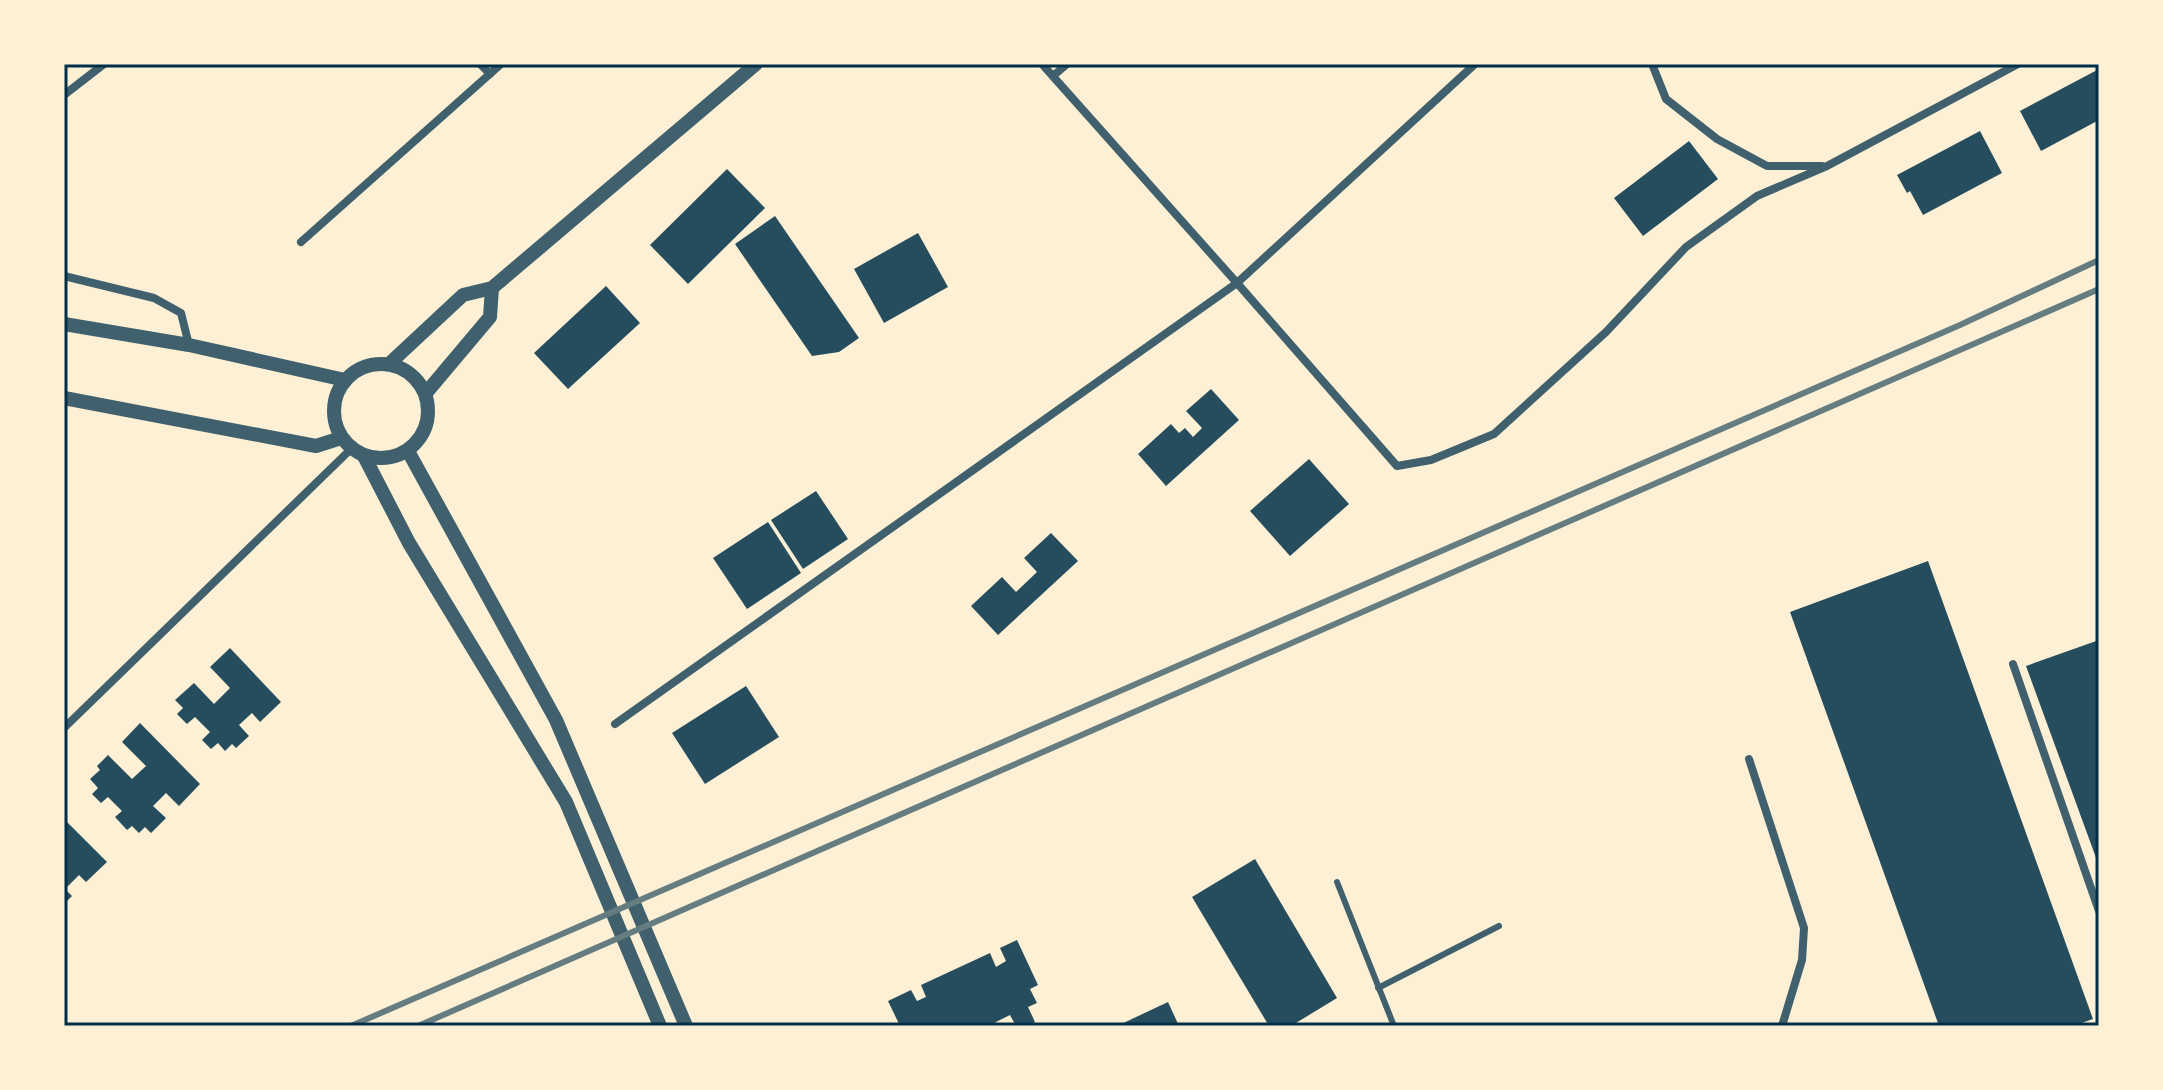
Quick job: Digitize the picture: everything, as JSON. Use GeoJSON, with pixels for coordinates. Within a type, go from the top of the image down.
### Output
{"type":"FeatureCollection","features":[{"type":"Feature","properties":{"kind":"street"},"geometry":{"type":"LineString","coordinates":[[64,95],[104,64]]}},
{"type":"Feature","properties":{"kind":"street"},"geometry":{"type":"LineString","coordinates":[[480,64],[490,74]]}},
{"type":"Feature","properties":{"kind":"street"},"geometry":{"type":"LineString","coordinates":[[301,242],[501,64]]}},
{"type":"Feature","properties":{"kind":"street"},"geometry":{"type":"LineString","coordinates":[[389,364],[463,295],[492,288],[756,64]]}},
{"type":"Feature","properties":{"kind":"street"},"geometry":{"type":"LineString","coordinates":[[1042,64],[1397,466],[1431,460],[1494,434],[1606,332],[1686,247],[1757,196],[1827,166],[2018,64]]}},
{"type":"Feature","properties":{"kind":"street"},"geometry":{"type":"LineString","coordinates":[[1053,76],[1067,64]]}},
{"type":"Feature","properties":{"kind":"street"},"geometry":{"type":"LineString","coordinates":[[615,724],[1237,283],[1475,64]]}},
{"type":"Feature","properties":{"kind":"street"},"geometry":{"type":"LineString","coordinates":[[1652,64],[1666,99],[1717,139],[1767,166],[1827,166]]}},
{"type":"Feature","properties":{"kind":"street"},"geometry":{"type":"LineString","coordinates":[[64,276],[154,298],[181,313],[189,345]]}},
{"type":"Feature","properties":{"kind":"street"},"geometry":{"type":"LineString","coordinates":[[426,393],[490,317],[492,288]]}},
{"type":"Feature","properties":{"kind":"street"},"geometry":{"type":"LineString","coordinates":[[64,324],[189,345],[345,380]]}},
{"type":"Feature","properties":{"kind":"street"},"geometry":{"type":"LineString","coordinates":[[64,398],[316,446],[352,448],[379,459],[408,451],[420,439],[427,425],[429,409],[426,393],[417,379],[389,364],[373,364],[359,370],[345,380],[337,393],[333,408],[335,423],[352,448],[566,802],[660,1026]]}},
{"type":"Feature","properties":{"kind":"street"},"geometry":{"type":"LineString","coordinates":[[64,728],[352,448]]}},
{"type":"Feature","properties":{"kind":"street"},"geometry":{"type":"LineString","coordinates":[[408,451],[556,720],[686,1026]]}},
{"type":"Feature","properties":{"kind":"street"},"geometry":{"type":"LineString","coordinates":[[2013,664],[2099,911]]}},
{"type":"Feature","properties":{"kind":"street"},"geometry":{"type":"LineString","coordinates":[[1749,759],[1804,928],[1802,960],[1782,1026]]}},
{"type":"Feature","properties":{"kind":"lane"},"geometry":{"type":"LineString","coordinates":[[1337,882],[1394,1026]]}},
{"type":"Feature","properties":{"kind":"lane"},"geometry":{"type":"LineString","coordinates":[[1378,988],[1499,926]]}},
{"type":"Feature","properties":{"kind":"building"},"geometry":{"type":"Polygon","coordinates":[[[2099,69],[2099,120],[2041,151],[2020,111],[2099,69]]]}},
{"type":"Feature","properties":{"kind":"building"},"geometry":{"type":"Polygon","coordinates":[[[1980,131],[2002,173],[1923,215],[1897,175],[1980,131]]]}},
{"type":"Feature","properties":{"kind":"building"},"geometry":{"type":"Polygon","coordinates":[[[1689,141],[1718,179],[1643,236],[1614,198],[1689,141]]]}},
{"type":"Feature","properties":{"kind":"building"},"geometry":{"type":"Polygon","coordinates":[[[727,169],[765,208],[688,284],[650,245],[727,169]]]}},
{"type":"Feature","properties":{"kind":"building"},"geometry":{"type":"Polygon","coordinates":[[[775,216],[859,338],[839,352],[812,356],[735,244],[775,216]]]}},
{"type":"Feature","properties":{"kind":"building"},"geometry":{"type":"Polygon","coordinates":[[[918,233],[948,287],[884,323],[854,269],[918,233]]]}},
{"type":"Feature","properties":{"kind":"building"},"geometry":{"type":"Polygon","coordinates":[[[606,286],[640,323],[568,389],[534,353],[606,286]]]}},
{"type":"Feature","properties":{"kind":"building"},"geometry":{"type":"Polygon","coordinates":[[[1211,389],[1239,420],[1166,486],[1138,454],[1171,424],[1179,433],[1185,428],[1193,437],[1202,428],[1186,411],[1211,389]]]}},
{"type":"Feature","properties":{"kind":"building"},"geometry":{"type":"Polygon","coordinates":[[[1309,459],[1349,504],[1290,556],[1250,511],[1309,459]]]}},
{"type":"Feature","properties":{"kind":"building"},"geometry":{"type":"Polygon","coordinates":[[[816,491],[848,539],[803,569],[771,520],[816,491]]]}},
{"type":"Feature","properties":{"kind":"building"},"geometry":{"type":"Polygon","coordinates":[[[768,522],[801,573],[747,609],[713,558],[768,522]]]}},
{"type":"Feature","properties":{"kind":"building"},"geometry":{"type":"Polygon","coordinates":[[[1051,533],[1078,561],[998,635],[971,606],[1002,577],[1016,592],[1037,572],[1024,558],[1051,533]]]}},
{"type":"Feature","properties":{"kind":"building"},"geometry":{"type":"Polygon","coordinates":[[[1928,561],[2093,1019],[2073,1026],[1939,1026],[1790,612],[1928,561]]]}},
{"type":"Feature","properties":{"kind":"building"},"geometry":{"type":"Polygon","coordinates":[[[2099,640],[2099,866],[2026,666],[2099,640]]]}},
{"type":"Feature","properties":{"kind":"building"},"geometry":{"type":"Polygon","coordinates":[[[230,648],[281,702],[260,722],[252,713],[239,725],[249,736],[236,748],[232,744],[225,751],[218,743],[211,749],[202,740],[210,732],[195,717],[187,724],[177,714],[183,708],[175,700],[194,683],[214,704],[230,688],[210,667],[230,648]]]}},
{"type":"Feature","properties":{"kind":"building"},"geometry":{"type":"Polygon","coordinates":[[[746,686],[779,737],[705,784],[672,733],[746,686]]]}},
{"type":"Feature","properties":{"kind":"building"},"geometry":{"type":"Polygon","coordinates":[[[140,723],[200,784],[179,806],[166,793],[153,806],[166,818],[151,833],[145,827],[139,833],[132,826],[127,830],[115,817],[122,811],[108,797],[101,803],[92,794],[98,788],[90,779],[100,770],[97,766],[108,755],[132,779],[146,766],[122,742],[140,723]]]}},
{"type":"Feature","properties":{"kind":"building"},"geometry":{"type":"Polygon","coordinates":[[[64,819],[107,862],[86,882],[79,875],[65,889],[72,896],[64,904],[64,819]]]}},
{"type":"Feature","properties":{"kind":"building"},"geometry":{"type":"Polygon","coordinates":[[[1255,859],[1337,998],[1291,1026],[1269,1026],[1192,897],[1255,859]]]}},
{"type":"Feature","properties":{"kind":"building"},"geometry":{"type":"Polygon","coordinates":[[[1017,940],[1038,985],[1030,989],[1037,1003],[1028,1007],[1035,1022],[1016,1026],[1010,1015],[988,1026],[900,1026],[888,1001],[911,990],[917,1001],[926,997],[921,985],[990,953],[996,967],[1006,961],[1000,948],[1017,940]]]}},
{"type":"Feature","properties":{"kind":"building"},"geometry":{"type":"Polygon","coordinates":[[[1168,1002],[1179,1026],[1117,1026],[1168,1002]]]}},
{"type":"Feature","properties":{"kind":"railway"},"geometry":{"type":"LineString","coordinates":[[351,1026],[1960,325],[2099,260]]}},
{"type":"Feature","properties":{"kind":"railway"},"geometry":{"type":"LineString","coordinates":[[418,1026],[2099,289]]}}]}
